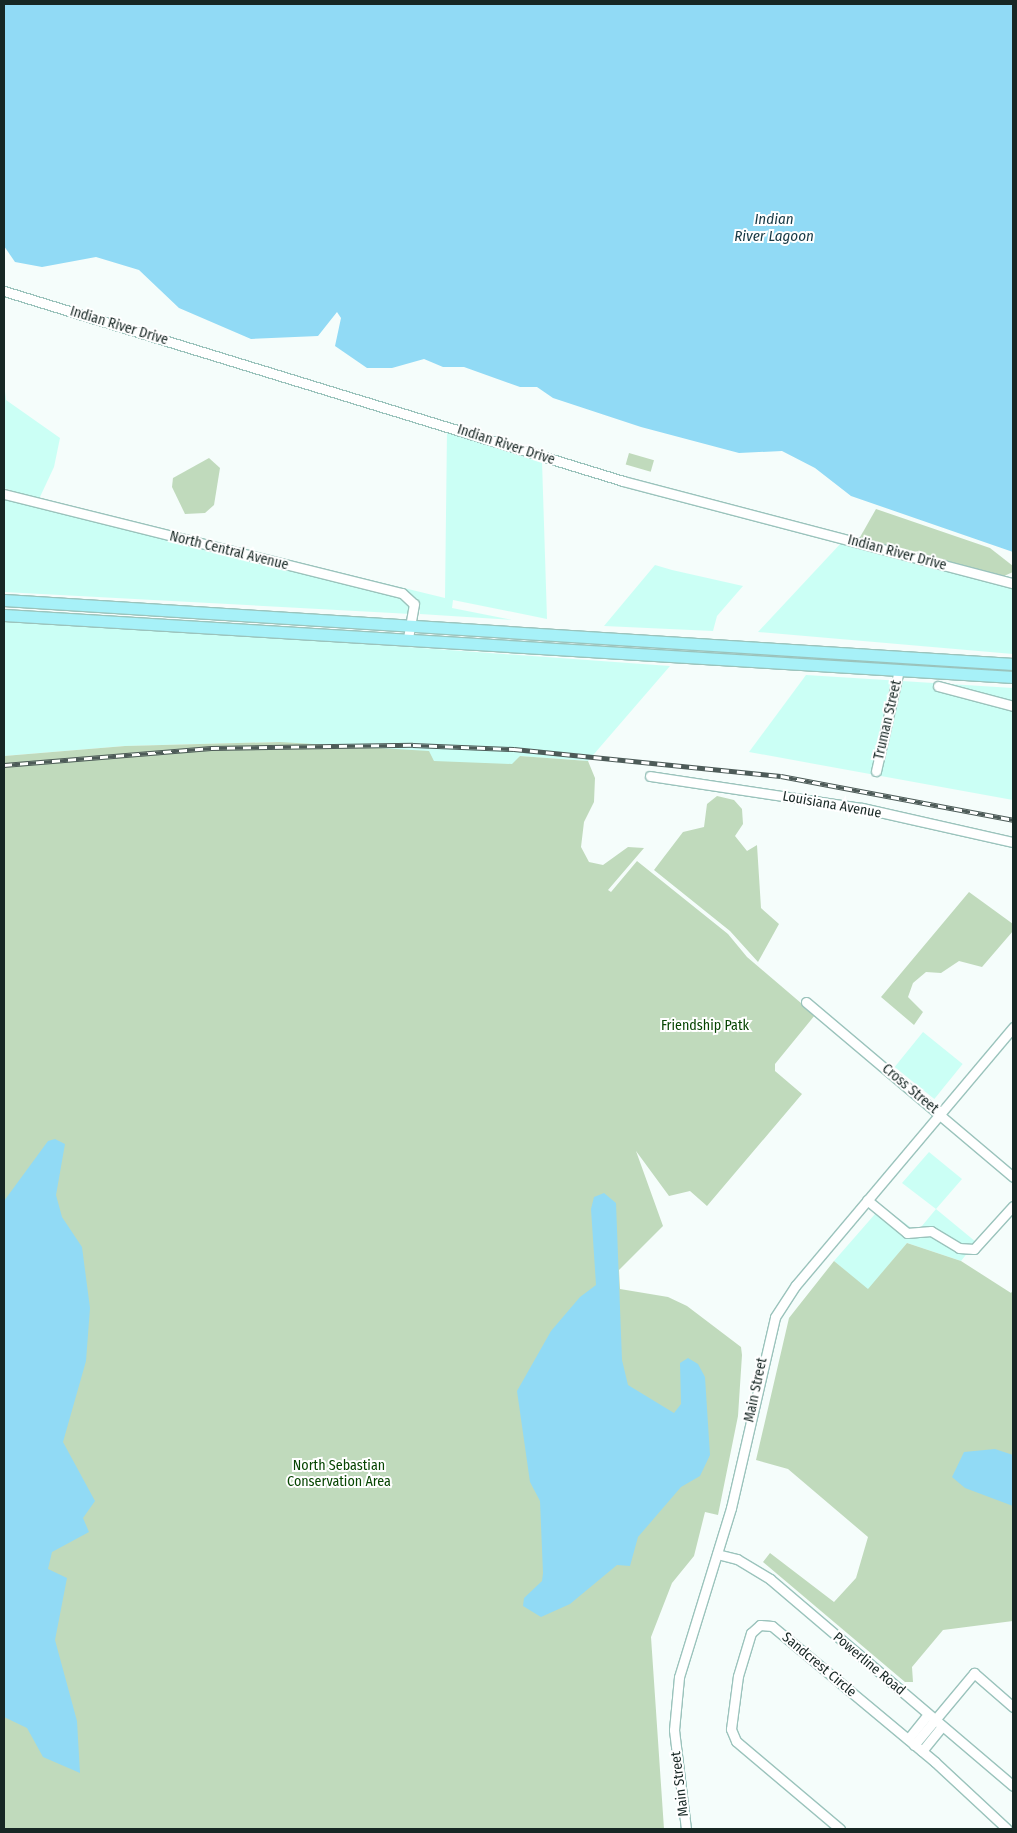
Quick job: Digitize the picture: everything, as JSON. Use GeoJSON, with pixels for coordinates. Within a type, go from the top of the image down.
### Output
{"type":"FeatureCollection","features":[{"type":"Feature","properties":{"kind":"main road"},"geometry":{"type":"LineString","coordinates":[[4,600],[1013,664]]}},
{"type":"Feature","properties":{"kind":"main road"},"geometry":{"type":"LineString","coordinates":[[4,615],[1013,676]]}},
{"type":"Feature","properties":{"kind":"main road"},"geometry":{"type":"LineString","coordinates":[[872,668],[895,656]]}},
{"type":"Feature","properties":{"kind":"main road"},"geometry":{"type":"LineString","coordinates":[[900,670],[926,658]]}},
{"type":"Feature","properties":{"kind":"street","name":"Indian River Drive"},"geometry":{"type":"LineString","coordinates":[[4,291],[623,481],[1013,583]]}},
{"type":"Feature","properties":{"kind":"street","name":"North Central Avenue"},"geometry":{"type":"LineString","coordinates":[[4,494],[402,593],[414,604],[408,639]]}},
{"type":"Feature","properties":{"kind":"street"},"geometry":{"type":"LineString","coordinates":[[236,628],[240,614]]}},
{"type":"Feature","properties":{"kind":"street","name":"Truman Street"},"geometry":{"type":"LineString","coordinates":[[876,771],[900,670]]}},
{"type":"Feature","properties":{"kind":"street"},"geometry":{"type":"LineString","coordinates":[[938,686],[1013,706]]}},
{"type":"Feature","properties":{"kind":"street","name":"Louisiana Avenue"},"geometry":{"type":"LineString","coordinates":[[650,776],[862,808],[1013,842]]}},
{"type":"Feature","properties":{"kind":"street","name":"Cross Street"},"geometry":{"type":"LineString","coordinates":[[806,1002],[1013,1177]]}},
{"type":"Feature","properties":{"kind":"street","name":"Main Street"},"geometry":{"type":"LineString","coordinates":[[686,1829],[674,1704],[685,1651],[717,1554],[775,1317],[868,1200],[1013,1027]]}},
{"type":"Feature","properties":{"kind":"street"},"geometry":{"type":"LineString","coordinates":[[868,1200],[907,1233],[930,1231],[959,1248],[974,1249],[1013,1206]]}},
{"type":"Feature","properties":{"kind":"street","name":"Powerline Road"},"geometry":{"type":"LineString","coordinates":[[717,1554],[737,1560],[770,1580],[1010,1784]]}},
{"type":"Feature","properties":{"kind":"street","name":"Sandcrest Circle"},"geometry":{"type":"LineString","coordinates":[[840,1829],[736,1741],[731,1729],[733,1698],[751,1633],[760,1626],[772,1626],[922,1751],[1006,1829]]}},
{"type":"Feature","properties":{"kind":"street"},"geometry":{"type":"LineString","coordinates":[[911,1742],[935,1720],[974,1673],[1013,1707]]}},
{"type":"Feature","properties":{"kind":"street"},"geometry":{"type":"LineString","coordinates":[[922,1751],[935,1720]]}},
{"type":"Feature","properties":{"kind":"street"},"geometry":{"type":"LineString","coordinates":[[1010,1784],[1013,1772]]}},
{"type":"Feature","properties":{"kind":"shaded area"},"geometry":{"type":"Polygon","coordinates":[[[4,383],[6,400],[60,438],[54,467],[39,499],[445,598],[447,430],[542,461],[547,619],[453,600],[452,608],[512,620],[420,614],[418,600],[402,589],[49,503],[4,488],[4,383]]]}},
{"type":"Feature","properties":{"kind":"shaded area"},"geometry":{"type":"Polygon","coordinates":[[[4,496],[401,597],[410,605],[411,614],[4,592],[4,496]]]}},
{"type":"Feature","properties":{"kind":"shaded area"},"geometry":{"type":"Polygon","coordinates":[[[842,542],[1013,587],[1013,654],[758,632],[842,542]]]}},
{"type":"Feature","properties":{"kind":"shaded area"},"geometry":{"type":"Polygon","coordinates":[[[655,565],[743,586],[717,616],[713,631],[604,626],[655,565]]]}},
{"type":"Feature","properties":{"kind":"shaded area"},"geometry":{"type":"Polygon","coordinates":[[[4,622],[160,629],[670,666],[588,761],[520,756],[500,792],[279,742],[125,746],[4,756],[4,622]]]}},
{"type":"Feature","properties":{"kind":"shaded area"},"geometry":{"type":"Polygon","coordinates":[[[806,675],[1013,688],[1013,800],[749,752],[806,675]]]}},
{"type":"Feature","properties":{"kind":"shaded area"},"geometry":{"type":"Polygon","coordinates":[[[923,1032],[963,1064],[934,1099],[895,1067],[923,1032]]]}},
{"type":"Feature","properties":{"kind":"shaded area"},"geometry":{"type":"Polygon","coordinates":[[[929,1152],[962,1179],[936,1209],[902,1183],[929,1152]]]}},
{"type":"Feature","properties":{"kind":"shaded area"},"geometry":{"type":"Polygon","coordinates":[[[882,1206],[917,1232],[936,1209],[976,1242],[961,1261],[907,1243],[868,1290],[834,1261],[882,1206]]]}},
{"type":"Feature","properties":{"kind":"green space"},"geometry":{"type":"Polygon","coordinates":[[[629,453],[654,460],[651,472],[626,465],[629,453]]]}},
{"type":"Feature","properties":{"kind":"green space"},"geometry":{"type":"Polygon","coordinates":[[[209,458],[220,468],[214,505],[205,513],[185,514],[172,487],[173,478],[209,458]]]}},
{"type":"Feature","properties":{"kind":"green space"},"geometry":{"type":"Polygon","coordinates":[[[876,509],[990,548],[1013,566],[1013,572],[1004,576],[859,539],[876,509]]]}},
{"type":"Feature","properties":{"kind":"green space","name":"North Sebastian Conservation Area"},"geometry":{"type":"Polygon","coordinates":[[[280,742],[429,751],[434,761],[512,764],[520,756],[588,761],[595,778],[594,802],[584,822],[581,847],[589,862],[603,865],[628,847],[644,848],[608,890],[611,892],[637,861],[728,934],[747,957],[815,1015],[775,1064],[775,1071],[802,1094],[707,1206],[690,1191],[669,1196],[636,1151],[663,1226],[619,1270],[620,1289],[668,1297],[687,1306],[741,1347],[742,1355],[738,1416],[718,1515],[705,1512],[694,1556],[672,1583],[651,1637],[664,1829],[4,1829],[4,756],[125,746],[280,742]]]}},
{"type":"Feature","properties":{"kind":"green space"},"geometry":{"type":"Polygon","coordinates":[[[717,796],[734,800],[742,809],[743,824],[735,836],[747,851],[757,845],[761,908],[779,924],[758,962],[730,931],[654,870],[683,832],[704,827],[707,804],[717,796]]]}},
{"type":"Feature","properties":{"kind":"green space"},"geometry":{"type":"Polygon","coordinates":[[[969,892],[1013,924],[1013,931],[982,967],[959,961],[941,973],[926,972],[913,983],[908,997],[923,1012],[914,1025],[881,997],[969,892]]]}},
{"type":"Feature","properties":{"kind":"green space"},"geometry":{"type":"Polygon","coordinates":[[[907,1243],[961,1261],[1011,1293],[1013,1290],[1013,1621],[943,1630],[912,1667],[913,1682],[905,1682],[763,1562],[770,1553],[834,1602],[856,1578],[868,1537],[788,1469],[756,1460],[789,1318],[834,1261],[868,1289],[907,1243]]]}},
{"type":"Feature","properties":{"kind":"water","name":"Indian River Lagoon"},"geometry":{"type":"Polygon","coordinates":[[[4,4],[1013,4],[1013,552],[851,496],[815,468],[782,451],[739,453],[641,427],[553,398],[537,387],[520,387],[464,367],[443,367],[424,359],[392,368],[367,368],[335,346],[341,318],[337,312],[318,336],[251,339],[179,308],[139,270],[96,257],[42,267],[15,262],[4,246],[4,4]]]}},
{"type":"Feature","properties":{"kind":"water"},"geometry":{"type":"Polygon","coordinates":[[[55,1139],[65,1144],[56,1195],[62,1217],[82,1247],[90,1308],[86,1361],[63,1442],[95,1501],[83,1518],[89,1532],[52,1552],[48,1569],[67,1578],[55,1640],[77,1721],[80,1773],[43,1757],[27,1728],[4,1717],[4,1201],[48,1141],[55,1139]]]}},
{"type":"Feature","properties":{"kind":"water"},"geometry":{"type":"Polygon","coordinates":[[[604,1193],[616,1203],[622,1360],[628,1385],[674,1413],[681,1404],[680,1363],[688,1358],[698,1364],[705,1377],[710,1455],[700,1476],[681,1487],[638,1537],[630,1566],[617,1565],[570,1604],[541,1617],[523,1606],[524,1598],[542,1581],[543,1573],[540,1501],[530,1482],[517,1391],[551,1331],[580,1297],[596,1285],[591,1209],[594,1197],[604,1193]]]}},
{"type":"Feature","properties":{"kind":"water"},"geometry":{"type":"Polygon","coordinates":[[[995,1449],[1013,1455],[1013,1506],[965,1488],[952,1477],[964,1452],[995,1449]]]}},
{"type":"Feature","properties":{"kind":"railway"},"geometry":{"type":"LineString","coordinates":[[4,765],[211,748],[413,745],[514,749],[781,776],[1013,820]]}},
{"type":"Feature","properties":{"kind":"park label","name":"Friendship Patk"},"geometry":{"type":"Point","coordinates":[705,1026]}}]}
